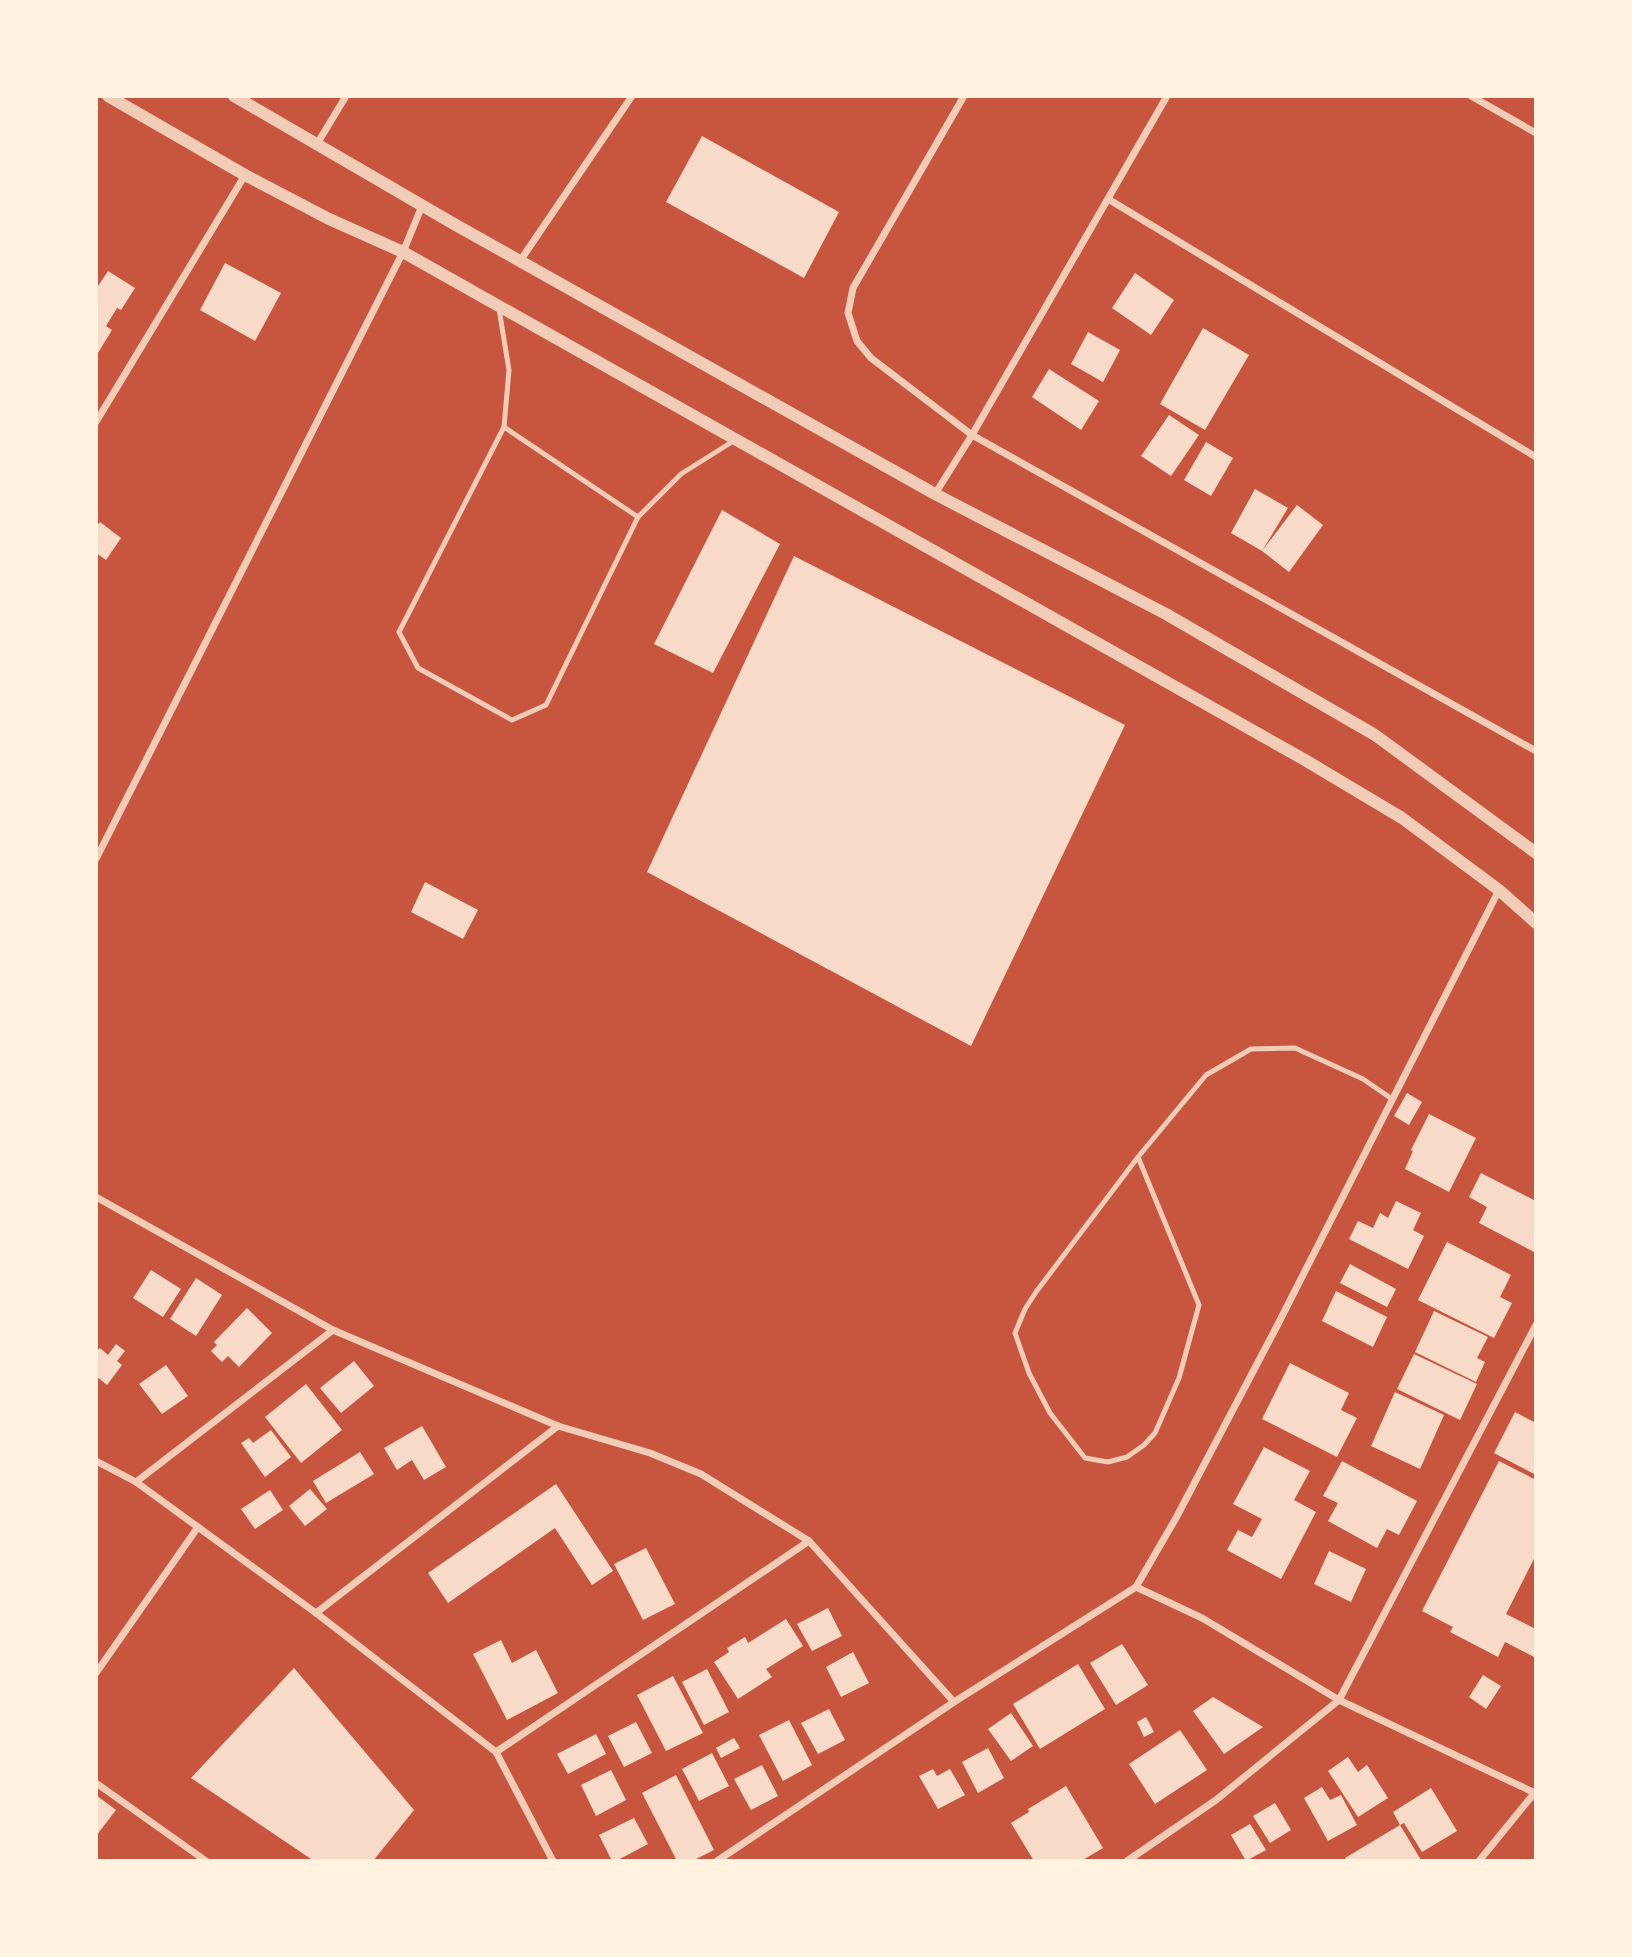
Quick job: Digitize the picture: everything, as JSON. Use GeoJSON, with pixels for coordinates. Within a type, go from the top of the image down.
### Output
{"type":"FeatureCollection","features":[{"type":"Feature","properties":{"kind":"street"},"geometry":{"type":"LineString","coordinates":[[108,96],[245,175],[329,219],[403,252],[1305,760],[1402,818],[1499,890],[1536,923]]}},
{"type":"Feature","properties":{"kind":"street"},"geometry":{"type":"LineString","coordinates":[[234,96],[422,206],[935,494],[1166,614],[1375,735],[1536,853]]}},
{"type":"Feature","properties":{"kind":"street"},"geometry":{"type":"LineString","coordinates":[[317,144],[346,96]]}},
{"type":"Feature","properties":{"kind":"street"},"geometry":{"type":"LineString","coordinates":[[520,261],[632,96]]}},
{"type":"Feature","properties":{"kind":"street"},"geometry":{"type":"LineString","coordinates":[[964,96],[853,288],[848,313],[857,341],[871,358],[972,435],[1536,751]]}},
{"type":"Feature","properties":{"kind":"street"},"geometry":{"type":"LineString","coordinates":[[935,494],[972,435],[1167,96]]}},
{"type":"Feature","properties":{"kind":"street"},"geometry":{"type":"LineString","coordinates":[[1471,96],[1536,132]]}},
{"type":"Feature","properties":{"kind":"street"},"geometry":{"type":"LineString","coordinates":[[96,422],[245,175]]}},
{"type":"Feature","properties":{"kind":"street"},"geometry":{"type":"LineString","coordinates":[[1108,199],[1536,457]]}},
{"type":"Feature","properties":{"kind":"street"},"geometry":{"type":"LineString","coordinates":[[96,859],[403,252],[422,206]]}},
{"type":"Feature","properties":{"kind":"street"},"geometry":{"type":"LineString","coordinates":[[717,1861],[954,1702],[1136,1587],[1176,1518],[1258,1362],[1499,890]]}},
{"type":"Feature","properties":{"kind":"street"},"geometry":{"type":"LineString","coordinates":[[96,1197],[333,1330],[558,1426],[650,1453],[701,1474],[809,1541],[954,1702]]}},
{"type":"Feature","properties":{"kind":"street"},"geometry":{"type":"LineString","coordinates":[[1126,1861],[1216,1800],[1339,1700],[1536,1325]]}},
{"type":"Feature","properties":{"kind":"street"},"geometry":{"type":"LineString","coordinates":[[136,1482],[333,1330]]}},
{"type":"Feature","properties":{"kind":"street"},"geometry":{"type":"LineString","coordinates":[[316,1613],[558,1426]]}},
{"type":"Feature","properties":{"kind":"street"},"geometry":{"type":"LineString","coordinates":[[96,1461],[136,1482],[198,1527],[316,1613],[496,1752],[553,1861]]}},
{"type":"Feature","properties":{"kind":"street"},"geometry":{"type":"LineString","coordinates":[[96,1673],[198,1527]]}},
{"type":"Feature","properties":{"kind":"street"},"geometry":{"type":"LineString","coordinates":[[496,1752],[809,1541]]}},
{"type":"Feature","properties":{"kind":"street"},"geometry":{"type":"LineString","coordinates":[[1136,1587],[1202,1618],[1339,1700],[1535,1792],[1479,1861]]}},
{"type":"Feature","properties":{"kind":"street"},"geometry":{"type":"LineString","coordinates":[[96,1783],[206,1861]]}},
{"type":"Feature","properties":{"kind":"lane"},"geometry":{"type":"LineString","coordinates":[[499,306],[509,370],[504,427],[399,632],[418,668],[512,720],[546,705],[638,517],[681,474],[737,439]]}},
{"type":"Feature","properties":{"kind":"lane"},"geometry":{"type":"LineString","coordinates":[[504,427],[638,517]]}},
{"type":"Feature","properties":{"kind":"lane"},"geometry":{"type":"LineString","coordinates":[[1138,1157],[1199,1305],[1179,1378],[1155,1433],[1127,1457],[1108,1462],[1086,1458],[1050,1413],[1029,1373],[1016,1333],[1025,1309],[1036,1292],[1138,1157],[1206,1075],[1251,1049],[1295,1048],[1363,1079],[1392,1099]]}},
{"type":"Feature","properties":{"kind":"building"},"geometry":{"type":"Polygon","coordinates":[[[702,136],[839,212],[804,278],[666,202],[702,136]]]}},
{"type":"Feature","properties":{"kind":"building"},"geometry":{"type":"Polygon","coordinates":[[[225,263],[281,293],[255,341],[200,310],[225,263]]]}},
{"type":"Feature","properties":{"kind":"building"},"geometry":{"type":"Polygon","coordinates":[[[108,271],[135,288],[121,310],[117,308],[106,326],[112,330],[98,353],[96,289],[108,271]]]}},
{"type":"Feature","properties":{"kind":"building"},"geometry":{"type":"Polygon","coordinates":[[[1135,273],[1174,300],[1151,335],[1112,308],[1135,273]]]}},
{"type":"Feature","properties":{"kind":"building"},"geometry":{"type":"Polygon","coordinates":[[[1203,328],[1249,355],[1205,430],[1160,404],[1203,328]]]}},
{"type":"Feature","properties":{"kind":"building"},"geometry":{"type":"Polygon","coordinates":[[[1088,332],[1120,350],[1103,382],[1071,364],[1088,332]]]}},
{"type":"Feature","properties":{"kind":"building"},"geometry":{"type":"Polygon","coordinates":[[[1049,369],[1099,401],[1081,430],[1032,397],[1049,369]]]}},
{"type":"Feature","properties":{"kind":"building"},"geometry":{"type":"Polygon","coordinates":[[[1169,415],[1199,435],[1171,476],[1141,456],[1169,415]]]}},
{"type":"Feature","properties":{"kind":"building"},"geometry":{"type":"Polygon","coordinates":[[[1206,442],[1233,458],[1211,496],[1184,480],[1206,442]]]}},
{"type":"Feature","properties":{"kind":"building"},"geometry":{"type":"Polygon","coordinates":[[[1255,489],[1288,508],[1262,551],[1231,533],[1255,489]]]}},
{"type":"Feature","properties":{"kind":"building"},"geometry":{"type":"Polygon","coordinates":[[[1297,505],[1323,525],[1289,572],[1262,551],[1297,505]]]}},
{"type":"Feature","properties":{"kind":"building"},"geometry":{"type":"Polygon","coordinates":[[[722,510],[780,544],[713,673],[654,644],[722,510]]]}},
{"type":"Feature","properties":{"kind":"building"},"geometry":{"type":"Polygon","coordinates":[[[100,522],[121,538],[106,560],[96,553],[96,527],[100,522]]]}},
{"type":"Feature","properties":{"kind":"building"},"geometry":{"type":"Polygon","coordinates":[[[794,556],[1125,725],[971,1046],[647,872],[794,556]]]}},
{"type":"Feature","properties":{"kind":"building"},"geometry":{"type":"Polygon","coordinates":[[[425,882],[478,910],[463,939],[411,912],[425,882]]]}},
{"type":"Feature","properties":{"kind":"building"},"geometry":{"type":"Polygon","coordinates":[[[1407,1093],[1422,1102],[1409,1125],[1394,1116],[1407,1093]]]}},
{"type":"Feature","properties":{"kind":"building"},"geometry":{"type":"Polygon","coordinates":[[[1429,1114],[1476,1138],[1449,1192],[1405,1169],[1429,1114]]]}},
{"type":"Feature","properties":{"kind":"building"},"geometry":{"type":"Polygon","coordinates":[[[1481,1173],[1536,1201],[1536,1253],[1479,1223],[1487,1207],[1469,1197],[1481,1173]]]}},
{"type":"Feature","properties":{"kind":"building"},"geometry":{"type":"Polygon","coordinates":[[[1396,1201],[1421,1213],[1413,1230],[1424,1236],[1408,1269],[1349,1239],[1358,1221],[1373,1228],[1380,1213],[1388,1218],[1396,1201]]]}},
{"type":"Feature","properties":{"kind":"building"},"geometry":{"type":"Polygon","coordinates":[[[1447,1242],[1511,1275],[1500,1297],[1512,1303],[1494,1338],[1418,1300],[1447,1242]]]}},
{"type":"Feature","properties":{"kind":"building"},"geometry":{"type":"Polygon","coordinates":[[[1350,1264],[1396,1289],[1387,1307],[1340,1283],[1350,1264]]]}},
{"type":"Feature","properties":{"kind":"building"},"geometry":{"type":"Polygon","coordinates":[[[151,1270],[181,1289],[163,1317],[133,1298],[151,1270]]]}},
{"type":"Feature","properties":{"kind":"building"},"geometry":{"type":"Polygon","coordinates":[[[196,1278],[222,1295],[196,1336],[170,1319],[196,1278]]]}},
{"type":"Feature","properties":{"kind":"building"},"geometry":{"type":"Polygon","coordinates":[[[1336,1291],[1387,1317],[1373,1347],[1322,1321],[1336,1291]]]}},
{"type":"Feature","properties":{"kind":"building"},"geometry":{"type":"Polygon","coordinates":[[[247,1308],[272,1333],[239,1367],[228,1356],[222,1362],[211,1351],[217,1345],[214,1342],[247,1308]]]}},
{"type":"Feature","properties":{"kind":"building"},"geometry":{"type":"Polygon","coordinates":[[[1434,1311],[1488,1337],[1477,1358],[1485,1362],[1476,1382],[1415,1352],[1434,1311]]]}},
{"type":"Feature","properties":{"kind":"building"},"geometry":{"type":"Polygon","coordinates":[[[116,1344],[125,1351],[117,1361],[122,1365],[107,1385],[96,1376],[96,1352],[100,1348],[108,1355],[116,1344]]]}},
{"type":"Feature","properties":{"kind":"building"},"geometry":{"type":"Polygon","coordinates":[[[1414,1354],[1477,1384],[1460,1420],[1397,1389],[1414,1354]]]}},
{"type":"Feature","properties":{"kind":"building"},"geometry":{"type":"Polygon","coordinates":[[[354,1361],[374,1386],[341,1413],[320,1388],[354,1361]]]}},
{"type":"Feature","properties":{"kind":"building"},"geometry":{"type":"Polygon","coordinates":[[[1290,1363],[1349,1393],[1341,1410],[1357,1418],[1337,1457],[1262,1419],[1290,1363]]]}},
{"type":"Feature","properties":{"kind":"building"},"geometry":{"type":"Polygon","coordinates":[[[166,1365],[188,1396],[162,1414],[139,1384],[166,1365]]]}},
{"type":"Feature","properties":{"kind":"building"},"geometry":{"type":"Polygon","coordinates":[[[306,1384],[342,1430],[301,1463],[265,1417],[306,1384]]]}},
{"type":"Feature","properties":{"kind":"building"},"geometry":{"type":"Polygon","coordinates":[[[1395,1392],[1444,1415],[1420,1469],[1371,1446],[1395,1392]]]}},
{"type":"Feature","properties":{"kind":"building"},"geometry":{"type":"Polygon","coordinates":[[[1515,1412],[1536,1423],[1536,1475],[1494,1453],[1515,1412]]]}},
{"type":"Feature","properties":{"kind":"building"},"geometry":{"type":"Polygon","coordinates":[[[422,1426],[446,1467],[424,1480],[412,1460],[397,1470],[384,1448],[422,1426]]]}},
{"type":"Feature","properties":{"kind":"building"},"geometry":{"type":"Polygon","coordinates":[[[271,1430],[291,1457],[265,1477],[241,1443],[249,1438],[253,1443],[271,1430]]]}},
{"type":"Feature","properties":{"kind":"building"},"geometry":{"type":"Polygon","coordinates":[[[1264,1447],[1310,1471],[1294,1500],[1316,1512],[1281,1579],[1227,1550],[1238,1530],[1252,1537],[1262,1519],[1233,1504],[1264,1447]]]}},
{"type":"Feature","properties":{"kind":"building"},"geometry":{"type":"Polygon","coordinates":[[[360,1452],[374,1474],[326,1503],[313,1481],[360,1452]]]}},
{"type":"Feature","properties":{"kind":"building"},"geometry":{"type":"Polygon","coordinates":[[[1342,1461],[1417,1501],[1399,1535],[1387,1529],[1377,1548],[1328,1521],[1338,1503],[1323,1496],[1342,1461]]]}},
{"type":"Feature","properties":{"kind":"building"},"geometry":{"type":"Polygon","coordinates":[[[1499,1461],[1536,1480],[1536,1555],[1506,1614],[1536,1629],[1536,1658],[1505,1642],[1498,1657],[1450,1632],[1453,1627],[1422,1611],[1499,1461]]]}},
{"type":"Feature","properties":{"kind":"building"},"geometry":{"type":"Polygon","coordinates":[[[556,1484],[613,1571],[592,1585],[555,1528],[448,1603],[428,1573],[556,1484]]]}},
{"type":"Feature","properties":{"kind":"building"},"geometry":{"type":"Polygon","coordinates":[[[310,1489],[327,1509],[305,1526],[289,1506],[310,1489]]]}},
{"type":"Feature","properties":{"kind":"building"},"geometry":{"type":"Polygon","coordinates":[[[270,1490],[283,1510],[255,1529],[241,1509],[270,1490]]]}},
{"type":"Feature","properties":{"kind":"building"},"geometry":{"type":"Polygon","coordinates":[[[646,1548],[675,1604],[643,1620],[614,1564],[646,1548]]]}},
{"type":"Feature","properties":{"kind":"building"},"geometry":{"type":"Polygon","coordinates":[[[1329,1551],[1366,1569],[1351,1602],[1314,1584],[1329,1551]]]}},
{"type":"Feature","properties":{"kind":"building"},"geometry":{"type":"Polygon","coordinates":[[[828,1608],[842,1636],[812,1651],[797,1624],[828,1608]]]}},
{"type":"Feature","properties":{"kind":"building"},"geometry":{"type":"Polygon","coordinates":[[[786,1619],[803,1646],[766,1669],[772,1677],[738,1699],[714,1662],[729,1652],[727,1648],[745,1637],[748,1643],[786,1619]]]}},
{"type":"Feature","properties":{"kind":"building"},"geometry":{"type":"Polygon","coordinates":[[[501,1640],[512,1663],[536,1650],[558,1693],[507,1720],[473,1654],[501,1640]]]}},
{"type":"Feature","properties":{"kind":"building"},"geometry":{"type":"Polygon","coordinates":[[[1122,1644],[1148,1685],[1116,1705],[1090,1663],[1122,1644]]]}},
{"type":"Feature","properties":{"kind":"building"},"geometry":{"type":"Polygon","coordinates":[[[853,1652],[869,1683],[841,1697],[826,1667],[853,1652]]]}},
{"type":"Feature","properties":{"kind":"building"},"geometry":{"type":"Polygon","coordinates":[[[1078,1664],[1105,1709],[1040,1749],[1013,1704],[1078,1664]]]}},
{"type":"Feature","properties":{"kind":"building"},"geometry":{"type":"Polygon","coordinates":[[[294,1668],[414,1810],[373,1861],[314,1861],[191,1778],[294,1668]]]}},
{"type":"Feature","properties":{"kind":"building"},"geometry":{"type":"Polygon","coordinates":[[[707,1669],[729,1712],[704,1725],[682,1682],[707,1669]]]}},
{"type":"Feature","properties":{"kind":"building"},"geometry":{"type":"Polygon","coordinates":[[[1483,1675],[1501,1686],[1486,1709],[1469,1697],[1483,1675]]]}},
{"type":"Feature","properties":{"kind":"building"},"geometry":{"type":"Polygon","coordinates":[[[673,1676],[703,1733],[666,1751],[637,1695],[673,1676]]]}},
{"type":"Feature","properties":{"kind":"building"},"geometry":{"type":"Polygon","coordinates":[[[1213,1697],[1263,1727],[1224,1754],[1193,1711],[1213,1697]]]}},
{"type":"Feature","properties":{"kind":"building"},"geometry":{"type":"Polygon","coordinates":[[[829,1709],[845,1740],[818,1754],[801,1723],[829,1709]]]}},
{"type":"Feature","properties":{"kind":"building"},"geometry":{"type":"Polygon","coordinates":[[[1011,1713],[1033,1746],[1011,1761],[988,1729],[1011,1713]]]}},
{"type":"Feature","properties":{"kind":"building"},"geometry":{"type":"Polygon","coordinates":[[[1146,1717],[1154,1732],[1144,1737],[1137,1722],[1146,1717]]]}},
{"type":"Feature","properties":{"kind":"building"},"geometry":{"type":"Polygon","coordinates":[[[789,1720],[812,1765],[783,1781],[759,1735],[789,1720]]]}},
{"type":"Feature","properties":{"kind":"building"},"geometry":{"type":"Polygon","coordinates":[[[636,1722],[652,1753],[624,1767],[608,1736],[636,1722]]]}},
{"type":"Feature","properties":{"kind":"building"},"geometry":{"type":"Polygon","coordinates":[[[1180,1730],[1207,1770],[1155,1804],[1129,1764],[1180,1730]]]}},
{"type":"Feature","properties":{"kind":"building"},"geometry":{"type":"Polygon","coordinates":[[[596,1734],[606,1754],[568,1774],[557,1754],[596,1734]]]}},
{"type":"Feature","properties":{"kind":"building"},"geometry":{"type":"Polygon","coordinates":[[[734,1738],[740,1748],[721,1758],[716,1748],[734,1738]]]}},
{"type":"Feature","properties":{"kind":"building"},"geometry":{"type":"Polygon","coordinates":[[[988,1748],[1004,1778],[978,1793],[962,1762],[988,1748]]]}},
{"type":"Feature","properties":{"kind":"building"},"geometry":{"type":"Polygon","coordinates":[[[712,1753],[729,1786],[699,1801],[682,1769],[712,1753]]]}},
{"type":"Feature","properties":{"kind":"building"},"geometry":{"type":"Polygon","coordinates":[[[1348,1757],[1358,1772],[1367,1765],[1388,1798],[1358,1817],[1328,1771],[1348,1757]]]}},
{"type":"Feature","properties":{"kind":"building"},"geometry":{"type":"Polygon","coordinates":[[[762,1765],[778,1796],[751,1810],[734,1779],[762,1765]]]}},
{"type":"Feature","properties":{"kind":"building"},"geometry":{"type":"Polygon","coordinates":[[[933,1769],[937,1776],[950,1769],[965,1795],[938,1809],[919,1776],[933,1769]]]}},
{"type":"Feature","properties":{"kind":"building"},"geometry":{"type":"Polygon","coordinates":[[[611,1770],[626,1800],[596,1816],[581,1785],[611,1770]]]}},
{"type":"Feature","properties":{"kind":"building"},"geometry":{"type":"Polygon","coordinates":[[[676,1775],[714,1850],[692,1861],[677,1861],[642,1793],[676,1775]]]}},
{"type":"Feature","properties":{"kind":"building"},"geometry":{"type":"Polygon","coordinates":[[[1066,1786],[1103,1848],[1081,1861],[1034,1861],[1011,1823],[1029,1812],[1028,1809],[1066,1786]]]}},
{"type":"Feature","properties":{"kind":"building"},"geometry":{"type":"Polygon","coordinates":[[[1322,1787],[1330,1800],[1341,1795],[1357,1825],[1328,1841],[1304,1798],[1322,1787]]]}},
{"type":"Feature","properties":{"kind":"building"},"geometry":{"type":"Polygon","coordinates":[[[1431,1788],[1457,1831],[1422,1852],[1404,1823],[1400,1825],[1393,1812],[1431,1788]]]}},
{"type":"Feature","properties":{"kind":"building"},"geometry":{"type":"Polygon","coordinates":[[[96,1795],[116,1810],[96,1836],[96,1795]]]}},
{"type":"Feature","properties":{"kind":"building"},"geometry":{"type":"Polygon","coordinates":[[[1275,1803],[1291,1830],[1270,1843],[1253,1816],[1275,1803]]]}},
{"type":"Feature","properties":{"kind":"building"},"geometry":{"type":"Polygon","coordinates":[[[634,1818],[648,1844],[612,1861],[599,1835],[634,1818]]]}},
{"type":"Feature","properties":{"kind":"building"},"geometry":{"type":"Polygon","coordinates":[[[1250,1824],[1266,1850],[1246,1861],[1231,1835],[1250,1824]]]}},
{"type":"Feature","properties":{"kind":"building"},"geometry":{"type":"Polygon","coordinates":[[[1400,1825],[1421,1860],[1346,1861],[1345,1858],[1400,1825]]]}}]}
